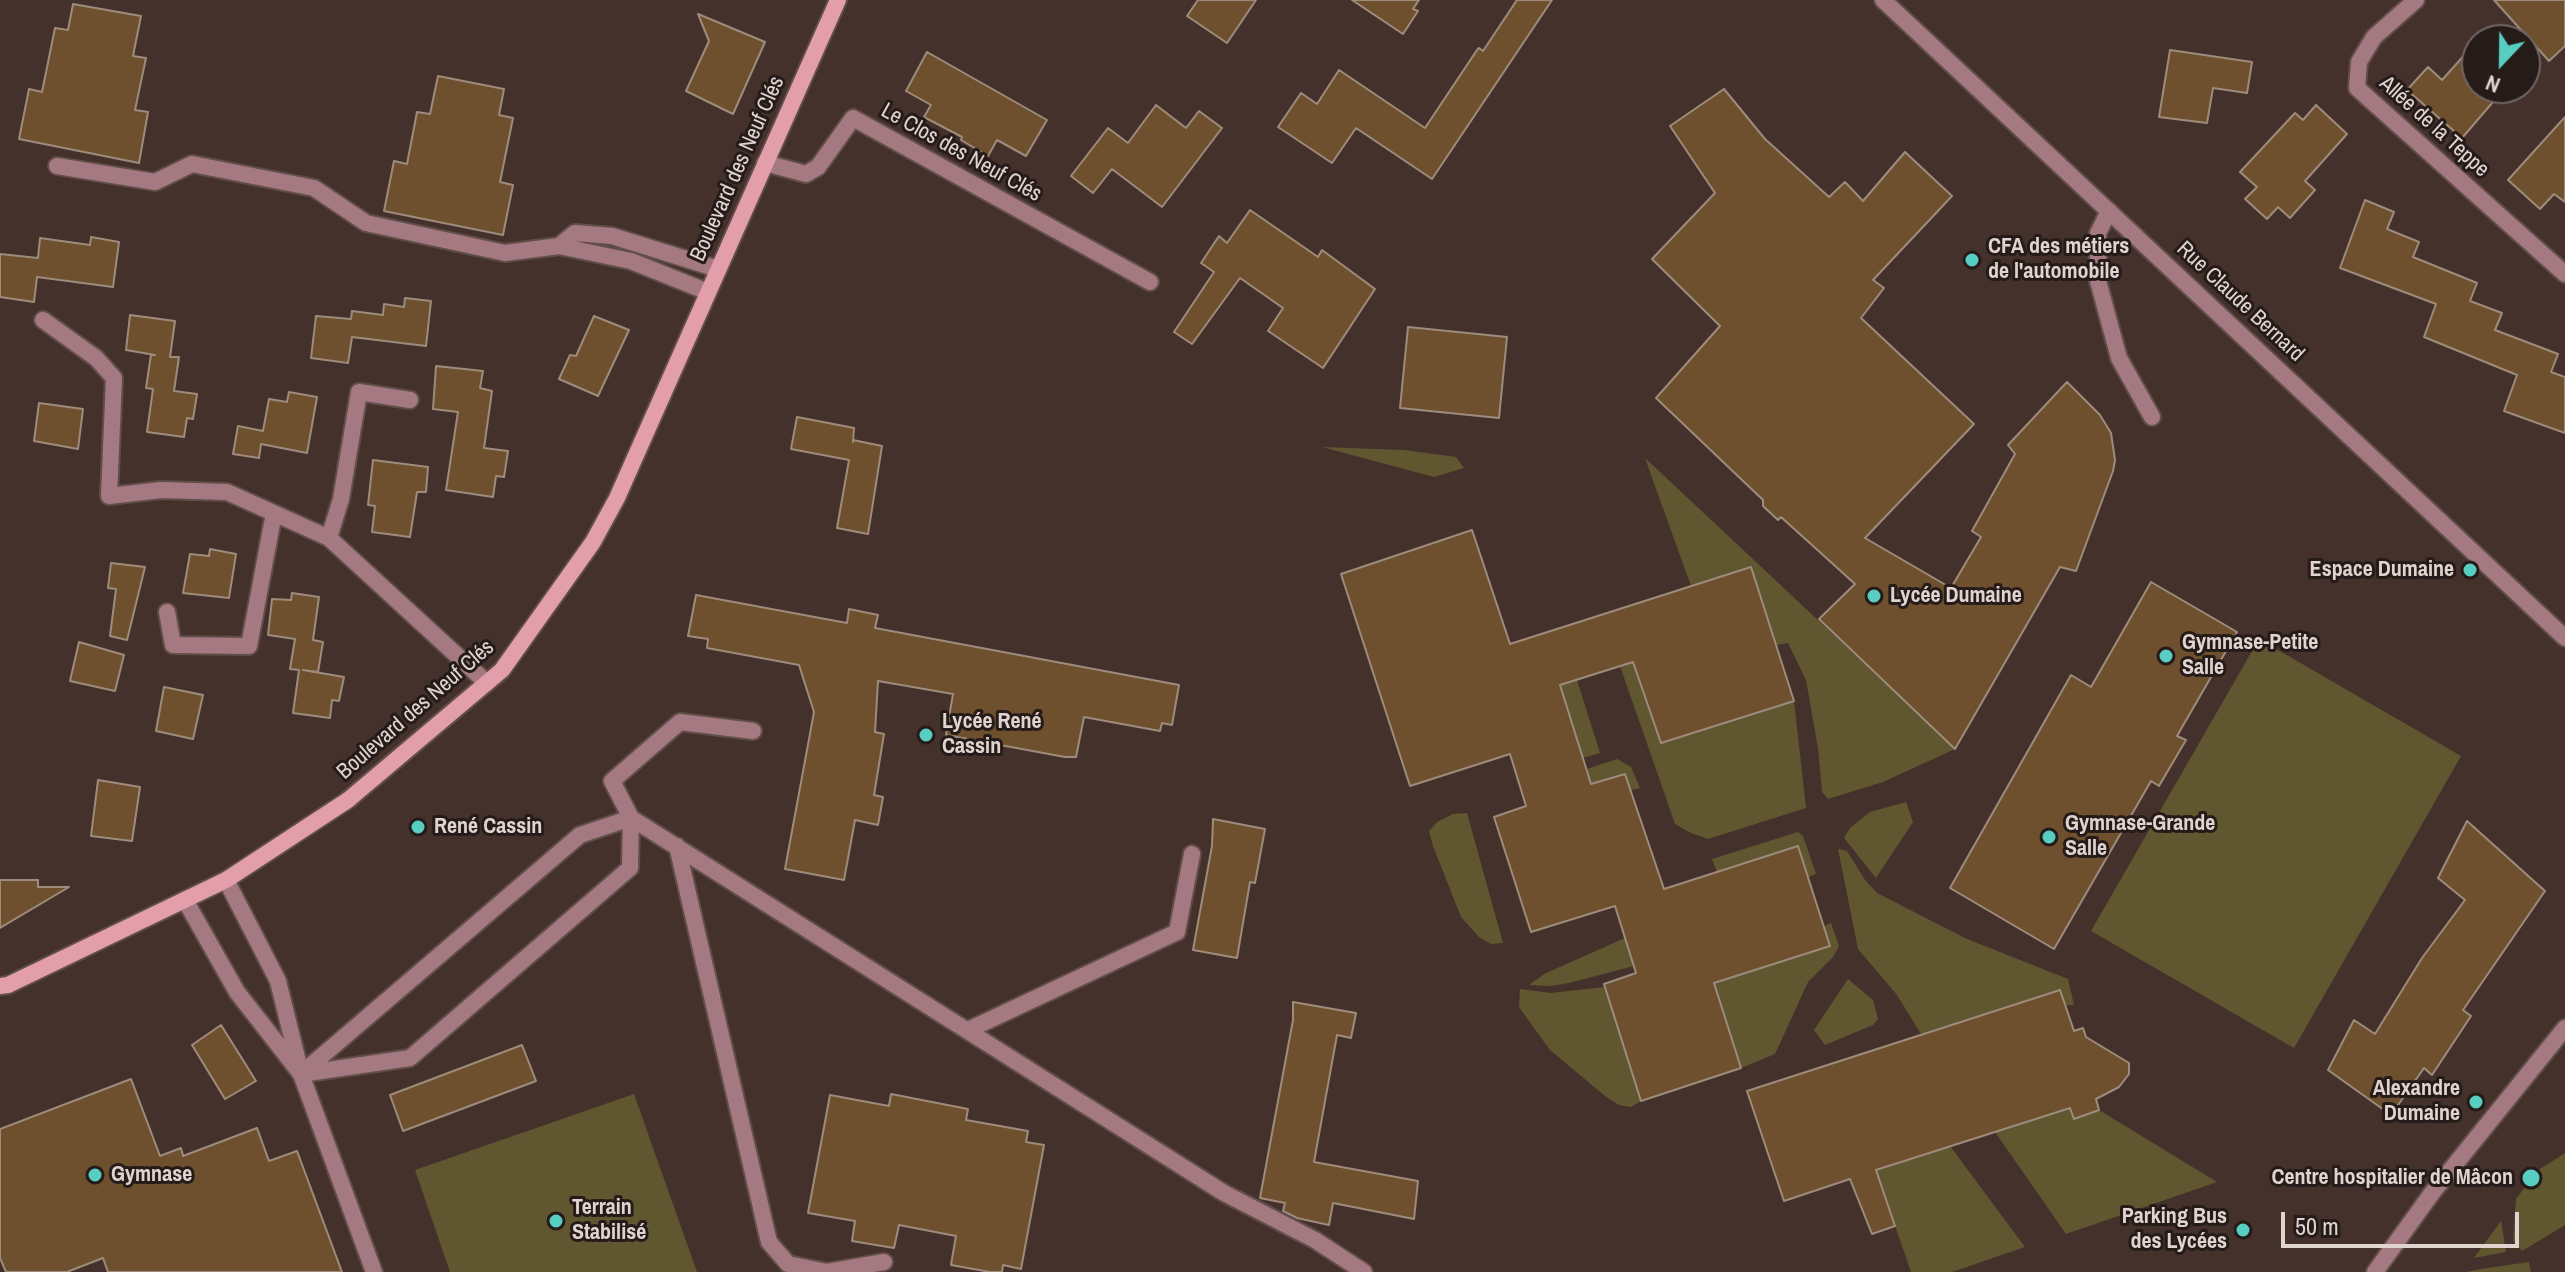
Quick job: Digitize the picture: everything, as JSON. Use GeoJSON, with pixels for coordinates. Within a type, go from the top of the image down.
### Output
{"type":"FeatureCollection","features":[{"type":"Feature","properties":{"kind":"main road","name":"Boulevard des Neuf Clés"},"geometry":{"type":"LineString","coordinates":[[0,986],[8,985],[226,880],[348,800],[502,670],[593,542],[617,498],[838,0]]}},
{"type":"Feature","properties":{"kind":"street","name":"Rue Claude Bernard"},"geometry":{"type":"LineString","coordinates":[[1883,0],[2565,638]]}},
{"type":"Feature","properties":{"kind":"street","name":"Allée de la Teppe"},"geometry":{"type":"LineString","coordinates":[[2416,0],[2374,37],[2359,62],[2357,88],[2565,274]]}},
{"type":"Feature","properties":{"kind":"street","name":"Le Clos des Neuf Clés"},"geometry":{"type":"LineString","coordinates":[[765,163],[806,174],[818,167],[853,118],[1150,282]]}},
{"type":"Feature","properties":{"kind":"street"},"geometry":{"type":"LineString","coordinates":[[57,166],[155,182],[192,164],[314,188],[366,223],[505,253],[559,246],[631,261],[708,292]]}},
{"type":"Feature","properties":{"kind":"street"},"geometry":{"type":"LineString","coordinates":[[2109,211],[2098,233],[2098,281],[2119,358],[2152,417]]}},
{"type":"Feature","properties":{"kind":"street"},"geometry":{"type":"LineString","coordinates":[[559,246],[575,233],[612,236],[718,269]]}},
{"type":"Feature","properties":{"kind":"street"},"geometry":{"type":"LineString","coordinates":[[43,320],[96,358],[114,378],[109,496],[161,490],[227,492],[329,538],[487,683]]}},
{"type":"Feature","properties":{"kind":"street"},"geometry":{"type":"LineString","coordinates":[[329,538],[341,499],[359,392],[410,400]]}},
{"type":"Feature","properties":{"kind":"street"},"geometry":{"type":"LineString","coordinates":[[167,612],[173,645],[249,646],[274,513]]}},
{"type":"Feature","properties":{"kind":"street"},"geometry":{"type":"LineString","coordinates":[[301,1074],[410,1058],[630,868],[631,818],[612,781],[680,722],[753,731]]}},
{"type":"Feature","properties":{"kind":"street"},"geometry":{"type":"LineString","coordinates":[[301,1074],[580,835],[631,818],[1224,1193],[1315,1240],[1364,1272]]}},
{"type":"Feature","properties":{"kind":"street"},"geometry":{"type":"LineString","coordinates":[[677,846],[769,1242],[788,1264],[827,1272],[884,1262]]}},
{"type":"Feature","properties":{"kind":"street"},"geometry":{"type":"LineString","coordinates":[[968,1030],[1177,932],[1192,854]]}},
{"type":"Feature","properties":{"kind":"street"},"geometry":{"type":"LineString","coordinates":[[226,880],[278,981],[301,1074],[374,1272]]}},
{"type":"Feature","properties":{"kind":"street"},"geometry":{"type":"LineString","coordinates":[[185,900],[237,992],[301,1074]]}},
{"type":"Feature","properties":{"kind":"street"},"geometry":{"type":"LineString","coordinates":[[2375,1272],[2432,1193],[2565,1028]]}},
{"type":"Feature","properties":{"kind":"shaded area"},"geometry":{"type":"Polygon","coordinates":[[[1322,447],[1404,450],[1456,457],[1464,468],[1434,477],[1322,447]]]}},
{"type":"Feature","properties":{"kind":"shaded area"},"geometry":{"type":"Polygon","coordinates":[[[1645,458],[1955,749],[1883,782],[1828,799],[1822,792],[1806,680],[1788,643],[1776,645],[1691,586],[1645,458]]]}},
{"type":"Feature","properties":{"kind":"shaded area"},"geometry":{"type":"Polygon","coordinates":[[[2259,639],[2461,756],[2294,1048],[2091,931],[2259,639]]]}},
{"type":"Feature","properties":{"kind":"shaded area"},"geometry":{"type":"Polygon","coordinates":[[[1633,662],[1661,743],[1794,701],[1806,808],[1708,839],[1675,824],[1620,666],[1633,662]]]}},
{"type":"Feature","properties":{"kind":"shaded area"},"geometry":{"type":"Polygon","coordinates":[[[1577,680],[1600,753],[1583,758],[1560,686],[1577,680]]]}},
{"type":"Feature","properties":{"kind":"shaded area"},"geometry":{"type":"Polygon","coordinates":[[[1617,759],[1631,767],[1640,788],[1631,790],[1624,774],[1592,783],[1587,769],[1617,759]]]}},
{"type":"Feature","properties":{"kind":"shaded area"},"geometry":{"type":"Polygon","coordinates":[[[1906,802],[1913,822],[1876,878],[1844,838],[1850,828],[1870,812],[1906,802]]]}},
{"type":"Feature","properties":{"kind":"shaded area"},"geometry":{"type":"Polygon","coordinates":[[[1467,813],[1503,943],[1491,944],[1479,937],[1461,917],[1433,846],[1429,831],[1437,822],[1453,814],[1467,813]]]}},
{"type":"Feature","properties":{"kind":"shaded area"},"geometry":{"type":"Polygon","coordinates":[[[1798,832],[1803,836],[1816,874],[1808,877],[1798,847],[1717,872],[1712,859],[1798,832]]]}},
{"type":"Feature","properties":{"kind":"shaded area"},"geometry":{"type":"Polygon","coordinates":[[[1838,849],[1847,851],[1877,893],[1967,939],[2068,979],[2074,1005],[2065,1005],[2059,990],[1921,1034],[1897,995],[1858,949],[1838,849]]]}},
{"type":"Feature","properties":{"kind":"shaded area"},"geometry":{"type":"Polygon","coordinates":[[[1831,923],[1839,946],[1833,957],[1808,982],[1775,1054],[1741,1068],[1714,983],[1831,923]]]}},
{"type":"Feature","properties":{"kind":"shaded area"},"geometry":{"type":"Polygon","coordinates":[[[1625,938],[1634,966],[1569,983],[1529,985],[1544,974],[1625,938]]]}},
{"type":"Feature","properties":{"kind":"shaded area"},"geometry":{"type":"Polygon","coordinates":[[[1848,979],[1873,1000],[1878,1019],[1873,1025],[1825,1045],[1814,1030],[1848,979]]]}},
{"type":"Feature","properties":{"kind":"shaded area"},"geometry":{"type":"Polygon","coordinates":[[[1605,987],[1641,1101],[1631,1107],[1619,1105],[1605,1096],[1550,1050],[1519,1007],[1520,989],[1551,993],[1605,987]]]}},
{"type":"Feature","properties":{"kind":"shaded area","name":"Terrain Stabilisé"},"geometry":{"type":"Polygon","coordinates":[[[634,1094],[697,1272],[450,1272],[415,1170],[634,1094]]]}},
{"type":"Feature","properties":{"kind":"shaded area"},"geometry":{"type":"Polygon","coordinates":[[[2070,1108],[2074,1119],[2099,1110],[2217,1182],[2066,1234],[1995,1132],[2070,1108]]]}},
{"type":"Feature","properties":{"kind":"shaded area"},"geometry":{"type":"Polygon","coordinates":[[[1950,1146],[2025,1247],[1952,1272],[1911,1272],[1876,1171],[1950,1146]]]}},
{"type":"Feature","properties":{"kind":"shaded area"},"geometry":{"type":"Polygon","coordinates":[[[2565,1153],[2565,1225],[2522,1251],[2513,1240],[2516,1199],[2537,1171],[2565,1153]]]}},
{"type":"Feature","properties":{"kind":"shaded area"},"geometry":{"type":"Polygon","coordinates":[[[2501,1221],[2506,1252],[2474,1258],[2501,1221]]]}},
{"type":"Feature","properties":{"kind":"shaded area"},"geometry":{"type":"Polygon","coordinates":[[[2529,1262],[2531,1272],[2466,1272],[2481,1269],[2529,1262]]]}},
{"type":"Feature","properties":{"kind":"building"},"geometry":{"type":"Polygon","coordinates":[[[1198,0],[1256,0],[1227,43],[1187,16],[1198,0]]]}},
{"type":"Feature","properties":{"kind":"building"},"geometry":{"type":"Polygon","coordinates":[[[1352,0],[1419,0],[1413,9],[1418,11],[1403,34],[1352,0]]]}},
{"type":"Feature","properties":{"kind":"building"},"geometry":{"type":"Polygon","coordinates":[[[1517,0],[1552,0],[1432,179],[1356,128],[1332,163],[1278,127],[1301,93],[1317,104],[1339,70],[1425,128],[1477,50],[1483,51],[1517,0]]]}},
{"type":"Feature","properties":{"kind":"building"},"geometry":{"type":"Polygon","coordinates":[[[2494,0],[2565,0],[2565,46],[2549,61],[2541,52],[2541,24],[2516,24],[2494,0]]]}},
{"type":"Feature","properties":{"kind":"building"},"geometry":{"type":"Polygon","coordinates":[[[73,4],[141,16],[133,56],[146,58],[135,110],[148,112],[139,163],[19,139],[29,89],[42,92],[55,28],[68,30],[73,4]]]}},
{"type":"Feature","properties":{"kind":"building"},"geometry":{"type":"Polygon","coordinates":[[[698,14],[765,42],[733,114],[686,91],[709,41],[698,14]]]}},
{"type":"Feature","properties":{"kind":"building"},"geometry":{"type":"Polygon","coordinates":[[[2170,50],[2252,62],[2247,93],[2213,88],[2207,123],[2159,117],[2170,50]]]}},
{"type":"Feature","properties":{"kind":"building"},"geometry":{"type":"Polygon","coordinates":[[[927,52],[1047,120],[1026,156],[997,140],[988,156],[961,140],[962,137],[924,117],[931,105],[906,91],[927,52]]]}},
{"type":"Feature","properties":{"kind":"building"},"geometry":{"type":"Polygon","coordinates":[[[2461,59],[2461,104],[2491,104],[2462,138],[2407,90],[2428,67],[2442,80],[2461,59]]]}},
{"type":"Feature","properties":{"kind":"building"},"geometry":{"type":"Polygon","coordinates":[[[438,76],[504,89],[499,115],[513,118],[500,182],[513,185],[503,235],[384,211],[394,161],[407,164],[417,112],[430,114],[438,76]]]}},
{"type":"Feature","properties":{"kind":"building"},"geometry":{"type":"Polygon","coordinates":[[[1724,89],[1765,139],[1829,197],[1845,182],[1863,201],[1905,152],[1952,196],[1873,280],[1884,288],[1861,318],[1974,424],[1865,538],[1951,588],[1981,537],[1972,531],[2015,454],[2008,445],[2067,382],[2100,415],[2111,433],[2115,460],[2113,471],[2076,571],[2060,567],[1955,749],[1819,619],[1855,584],[1781,517],[1778,520],[1763,506],[1763,500],[1656,398],[1720,326],[1652,259],[1715,193],[1670,126],[1724,89]]]}},
{"type":"Feature","properties":{"kind":"building"},"geometry":{"type":"Polygon","coordinates":[[[1156,105],[1186,128],[1199,111],[1222,128],[1162,207],[1112,169],[1093,193],[1071,176],[1108,128],[1128,143],[1156,105]]]}},
{"type":"Feature","properties":{"kind":"building"},"geometry":{"type":"Polygon","coordinates":[[[2316,105],[2347,134],[2305,181],[2315,190],[2290,218],[2278,207],[2267,219],[2245,199],[2257,187],[2240,172],[2295,113],[2303,120],[2316,105]]]}},
{"type":"Feature","properties":{"kind":"building"},"geometry":{"type":"Polygon","coordinates":[[[2565,117],[2565,202],[2554,194],[2540,209],[2508,180],[2565,117]]]}},
{"type":"Feature","properties":{"kind":"building"},"geometry":{"type":"Polygon","coordinates":[[[2365,200],[2394,212],[2387,229],[2419,242],[2413,257],[2477,283],[2470,301],[2502,313],[2495,330],[2558,354],[2551,372],[2565,377],[2565,433],[2504,411],[2517,375],[2424,337],[2436,304],[2340,268],[2365,200]]]}},
{"type":"Feature","properties":{"kind":"building"},"geometry":{"type":"Polygon","coordinates":[[[1250,210],[1318,257],[1322,250],[1375,289],[1323,368],[1268,331],[1283,308],[1240,278],[1192,344],[1174,332],[1214,272],[1201,263],[1219,236],[1227,243],[1250,210]]]}},
{"type":"Feature","properties":{"kind":"building"},"geometry":{"type":"Polygon","coordinates":[[[91,237],[119,242],[113,287],[37,277],[34,302],[0,297],[0,254],[38,258],[40,238],[90,245],[91,237]]]}},
{"type":"Feature","properties":{"kind":"building"},"geometry":{"type":"Polygon","coordinates":[[[405,298],[431,301],[426,346],[352,337],[348,363],[311,358],[316,316],[351,319],[352,311],[383,315],[384,304],[404,307],[405,298]]]}},
{"type":"Feature","properties":{"kind":"building"},"geometry":{"type":"Polygon","coordinates":[[[130,315],[175,321],[170,357],[179,357],[174,391],[197,394],[193,419],[187,418],[184,437],[147,432],[153,389],[146,388],[151,355],[155,355],[126,350],[130,315]]]}},
{"type":"Feature","properties":{"kind":"building"},"geometry":{"type":"Polygon","coordinates":[[[594,316],[629,330],[598,396],[559,379],[570,355],[576,356],[594,316]]]}},
{"type":"Feature","properties":{"kind":"building"},"geometry":{"type":"Polygon","coordinates":[[[1408,327],[1507,337],[1499,418],[1400,408],[1408,327]]]}},
{"type":"Feature","properties":{"kind":"building"},"geometry":{"type":"Polygon","coordinates":[[[436,366],[483,371],[480,388],[492,391],[484,448],[508,451],[504,477],[496,476],[493,497],[446,490],[458,412],[433,409],[436,366]]]}},
{"type":"Feature","properties":{"kind":"building"},"geometry":{"type":"Polygon","coordinates":[[[289,392],[317,397],[307,453],[261,444],[259,458],[233,454],[238,426],[263,431],[269,399],[287,402],[289,392]]]}},
{"type":"Feature","properties":{"kind":"building"},"geometry":{"type":"Polygon","coordinates":[[[39,403],[83,409],[78,449],[34,441],[39,403]]]}},
{"type":"Feature","properties":{"kind":"building"},"geometry":{"type":"Polygon","coordinates":[[[797,417],[854,428],[853,440],[882,446],[868,534],[837,528],[849,460],[791,449],[797,417]]]}},
{"type":"Feature","properties":{"kind":"building"},"geometry":{"type":"Polygon","coordinates":[[[373,460],[428,467],[426,492],[417,492],[410,537],[372,532],[375,506],[368,505],[373,460]]]}},
{"type":"Feature","properties":{"kind":"building"},"geometry":{"type":"Polygon","coordinates":[[[1472,530],[1510,644],[1751,567],[1794,701],[1661,743],[1633,662],[1560,685],[1591,784],[1625,774],[1664,889],[1798,846],[1830,946],[1714,983],[1741,1068],[1641,1101],[1604,984],[1636,973],[1615,906],[1531,932],[1494,817],[1526,806],[1510,754],[1410,786],[1341,574],[1472,530]]]}},
{"type":"Feature","properties":{"kind":"building"},"geometry":{"type":"Polygon","coordinates":[[[210,549],[236,554],[229,598],[183,593],[190,554],[209,556],[210,549]]]}},
{"type":"Feature","properties":{"kind":"building"},"geometry":{"type":"Polygon","coordinates":[[[111,563],[145,567],[127,640],[110,636],[116,589],[108,588],[111,563]]]}},
{"type":"Feature","properties":{"kind":"building","name":"Gymnase-Grande Salle"},"geometry":{"type":"Polygon","coordinates":[[[2151,582],[2237,632],[2177,736],[2186,740],[2159,786],[2151,781],[2054,949],[1950,888],[2071,675],[2091,687],[2151,582]]]}},
{"type":"Feature","properties":{"kind":"building"},"geometry":{"type":"Polygon","coordinates":[[[292,593],[319,597],[313,640],[323,642],[318,672],[303,670],[344,677],[339,701],[332,700],[330,718],[293,713],[299,670],[290,669],[295,639],[268,635],[272,599],[291,600],[292,593]]]}},
{"type":"Feature","properties":{"kind":"building"},"geometry":{"type":"Polygon","coordinates":[[[696,595],[847,623],[849,609],[878,615],[875,628],[1179,685],[1172,725],[1162,723],[1160,731],[1084,717],[1076,757],[1065,757],[946,735],[953,694],[878,681],[875,732],[884,734],[874,795],[883,797],[878,825],[855,820],[844,880],[785,869],[814,712],[799,665],[707,648],[708,639],[688,636],[696,595]]]}},
{"type":"Feature","properties":{"kind":"building"},"geometry":{"type":"Polygon","coordinates":[[[79,642],[124,655],[115,691],[70,681],[79,642]]]}},
{"type":"Feature","properties":{"kind":"building"},"geometry":{"type":"Polygon","coordinates":[[[164,687],[203,695],[193,739],[156,731],[164,687]]]}},
{"type":"Feature","properties":{"kind":"building"},"geometry":{"type":"Polygon","coordinates":[[[98,780],[140,787],[132,841],[91,836],[98,780]]]}},
{"type":"Feature","properties":{"kind":"building"},"geometry":{"type":"Polygon","coordinates":[[[1213,819],[1265,829],[1255,883],[1250,882],[1237,958],[1193,950],[1212,846],[1213,819]]]}},
{"type":"Feature","properties":{"kind":"building"},"geometry":{"type":"Polygon","coordinates":[[[2467,821],[2545,891],[2463,1010],[2471,1016],[2432,1075],[2424,1068],[2391,1115],[2328,1070],[2354,1020],[2375,1034],[2422,958],[2465,900],[2438,878],[2467,821]]]}},
{"type":"Feature","properties":{"kind":"building"},"geometry":{"type":"Polygon","coordinates":[[[0,880],[38,880],[38,887],[69,887],[0,928],[0,880]]]}},
{"type":"Feature","properties":{"kind":"building"},"geometry":{"type":"Polygon","coordinates":[[[2060,990],[2074,1031],[2083,1028],[2086,1037],[2129,1063],[2129,1074],[2119,1087],[2096,1099],[2099,1110],[2074,1119],[2070,1108],[1876,1170],[1895,1226],[1872,1234],[1850,1179],[1784,1201],[1747,1091],[2060,990]]]}},
{"type":"Feature","properties":{"kind":"building"},"geometry":{"type":"Polygon","coordinates":[[[1293,1002],[1356,1013],[1351,1038],[1337,1035],[1314,1162],[1418,1181],[1414,1219],[1333,1203],[1329,1225],[1297,1218],[1283,1211],[1285,1203],[1260,1198],[1293,1020],[1293,1002]]]}},
{"type":"Feature","properties":{"kind":"building"},"geometry":{"type":"Polygon","coordinates":[[[221,1025],[256,1081],[225,1099],[192,1045],[221,1025]]]}},
{"type":"Feature","properties":{"kind":"building"},"geometry":{"type":"Polygon","coordinates":[[[522,1045],[536,1081],[403,1131],[390,1095],[522,1045]]]}},
{"type":"Feature","properties":{"kind":"building","name":"Gymnase"},"geometry":{"type":"Polygon","coordinates":[[[131,1079],[160,1156],[181,1148],[183,1156],[257,1128],[269,1161],[297,1151],[342,1272],[108,1272],[103,1258],[67,1272],[6,1272],[0,1258],[0,1129],[131,1079]]]}},
{"type":"Feature","properties":{"kind":"building"},"geometry":{"type":"Polygon","coordinates":[[[891,1094],[968,1109],[966,1120],[1028,1131],[1026,1142],[1044,1145],[1021,1269],[1003,1265],[1002,1272],[990,1272],[951,1265],[956,1236],[899,1225],[894,1248],[852,1241],[855,1221],[808,1213],[830,1095],[889,1106],[891,1094]]]}},
{"type":"Feature","properties":{"kind":"place","name":"CFA des métiers de l'automobile"},"geometry":{"type":"Point","coordinates":[1972,260]}},
{"type":"Feature","properties":{"kind":"place","name":"Espace Dumaine"},"geometry":{"type":"Point","coordinates":[2470,570]}},
{"type":"Feature","properties":{"kind":"place","name":"Lycée Dumaine"},"geometry":{"type":"Point","coordinates":[1874,596]}},
{"type":"Feature","properties":{"kind":"place","name":"Gymnase-Petite Salle"},"geometry":{"type":"Point","coordinates":[2166,656]}},
{"type":"Feature","properties":{"kind":"place","name":"Lycée René Cassin"},"geometry":{"type":"Point","coordinates":[926,735]}},
{"type":"Feature","properties":{"kind":"place","name":"René Cassin"},"geometry":{"type":"Point","coordinates":[418,827]}},
{"type":"Feature","properties":{"kind":"place","name":"Gymnase-Grande Salle"},"geometry":{"type":"Point","coordinates":[2049,837]}},
{"type":"Feature","properties":{"kind":"place","name":"Alexandre Dumaine"},"geometry":{"type":"Point","coordinates":[2476,1102]}},
{"type":"Feature","properties":{"kind":"place","name":"Gymnase"},"geometry":{"type":"Point","coordinates":[95,1175]}},
{"type":"Feature","properties":{"kind":"place","name":"Centre hospitalier de Mâcon"},"geometry":{"type":"Point","coordinates":[2531,1178]}},
{"type":"Feature","properties":{"kind":"place","name":"Terrain Stabilisé"},"geometry":{"type":"Point","coordinates":[556,1221]}},
{"type":"Feature","properties":{"kind":"place","name":"Parking Bus des Lycées"},"geometry":{"type":"Point","coordinates":[2243,1230]}}]}
